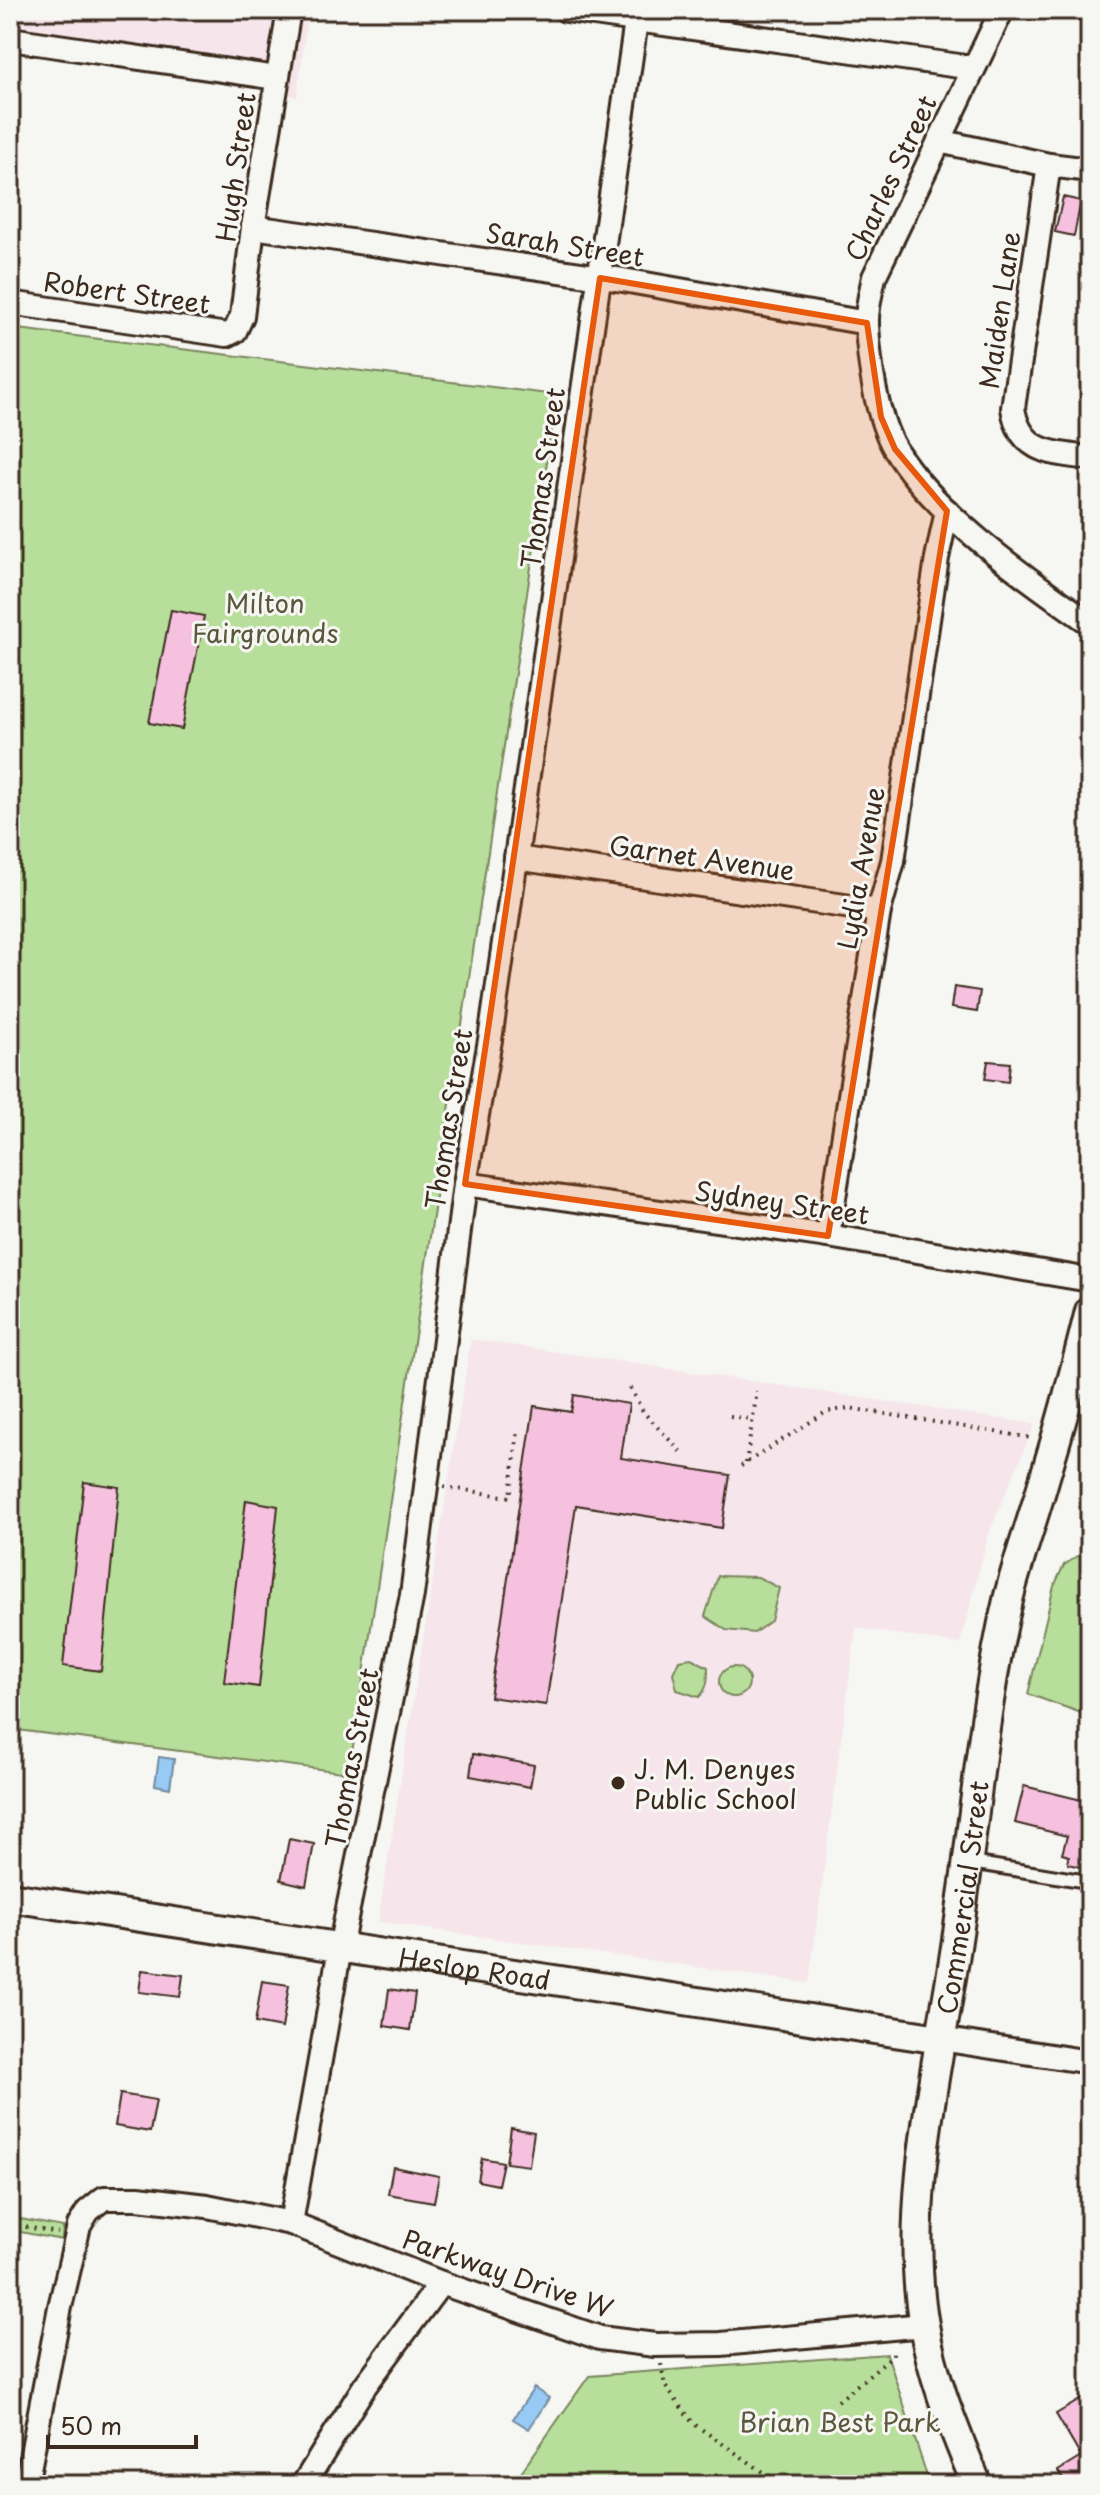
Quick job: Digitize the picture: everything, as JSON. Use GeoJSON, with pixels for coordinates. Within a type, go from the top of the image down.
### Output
{"type":"FeatureCollection","features":[{"type":"Feature","properties":{"kind":"street","name":"Hugh Street"},"geometry":{"type":"LineString","coordinates":[[235,331],[242,316],[253,227],[289,10]]}},
{"type":"Feature","properties":{"kind":"street"},"geometry":{"type":"LineString","coordinates":[[566,10],[973,68]]}},
{"type":"Feature","properties":{"kind":"street","name":"Charles Street"},"geometry":{"type":"LineString","coordinates":[[1002,10],[874,277],[867,323],[881,417],[895,449],[947,511],[1045,592],[1090,623]]}},
{"type":"Feature","properties":{"kind":"street","name":"Thomas Street"},"geometry":{"type":"LineString","coordinates":[[291,2223],[340,1948],[412,1595],[465,1184],[490,1040],[636,21]]}},
{"type":"Feature","properties":{"kind":"street"},"geometry":{"type":"LineString","coordinates":[[10,39],[277,78]]}},
{"type":"Feature","properties":{"kind":"street"},"geometry":{"type":"LineString","coordinates":[[939,141],[1049,165],[1090,170]]}},
{"type":"Feature","properties":{"kind":"street","name":"Maiden Lane"},"geometry":{"type":"LineString","coordinates":[[1049,165],[1013,408],[1020,432],[1036,448],[1090,458]]}},
{"type":"Feature","properties":{"kind":"street","name":"Sarah Street"},"geometry":{"type":"LineString","coordinates":[[253,227],[600,278],[867,323]]}},
{"type":"Feature","properties":{"kind":"street","name":"Robert Street"},"geometry":{"type":"LineString","coordinates":[[10,303],[227,335],[235,331]]}},
{"type":"Feature","properties":{"kind":"street","name":"Lydia Avenue"},"geometry":{"type":"LineString","coordinates":[[828,1236],[879,911],[893,861],[937,558],[947,511]]}},
{"type":"Feature","properties":{"kind":"street","name":"Garnet Avenue"},"geometry":{"type":"LineString","coordinates":[[516,858],[879,911]]}},
{"type":"Feature","properties":{"kind":"street","name":"Sydney Street"},"geometry":{"type":"LineString","coordinates":[[465,1184],[828,1236],[1090,1280]]}},
{"type":"Feature","properties":{"kind":"street","name":"Commercial Street"},"geometry":{"type":"LineString","coordinates":[[977,2485],[938,2383],[924,2325],[918,2274],[918,2213],[989,1700],[1010,1594],[1090,1311]]}},
{"type":"Feature","properties":{"kind":"street","name":"Heslop Road"},"geometry":{"type":"LineString","coordinates":[[10,1897],[940,2039]]}},
{"type":"Feature","properties":{"kind":"street"},"geometry":{"type":"LineString","coordinates":[[940,2039],[1090,2062]]}},
{"type":"Feature","properties":{"kind":"street","name":"Parkway Drive W"},"geometry":{"type":"LineString","coordinates":[[76,2236],[88,2211],[104,2198],[138,2198],[207,2206],[291,2223],[441,2283],[600,2338],[662,2345],[721,2344],[924,2325]]}},
{"type":"Feature","properties":{"kind":"street"},"geometry":{"type":"LineString","coordinates":[[26,2485],[76,2236]]}},
{"type":"Feature","properties":{"kind":"street"},"geometry":{"type":"LineString","coordinates":[[303,2485],[364,2387],[441,2283]]}},
{"type":"Feature","properties":{"kind":"lane"},"geometry":{"type":"LineString","coordinates":[[967,1862],[1090,1882]]}},
{"type":"Feature","properties":{"kind":"path"},"geometry":{"type":"LineString","coordinates":[[630,1388],[644,1413],[683,1454]]}},
{"type":"Feature","properties":{"kind":"path"},"geometry":{"type":"LineString","coordinates":[[746,1463],[757,1391]]}},
{"type":"Feature","properties":{"kind":"path"},"geometry":{"type":"LineString","coordinates":[[741,1466],[826,1412],[849,1408],[1055,1442]]}},
{"type":"Feature","properties":{"kind":"path"},"geometry":{"type":"LineString","coordinates":[[730,1416],[753,1419]]}},
{"type":"Feature","properties":{"kind":"path"},"geometry":{"type":"LineString","coordinates":[[426,1484],[510,1497],[518,1430]]}},
{"type":"Feature","properties":{"kind":"path"},"geometry":{"type":"LineString","coordinates":[[10,2224],[76,2236]]}},
{"type":"Feature","properties":{"kind":"path"},"geometry":{"type":"LineString","coordinates":[[838,2401],[893,2355],[891,2328]]}},
{"type":"Feature","properties":{"kind":"path"},"geometry":{"type":"LineString","coordinates":[[662,2345],[665,2386],[685,2415],[782,2485]]}},
{"type":"Feature","properties":{"kind":"highlighted area"},"geometry":{"type":"Polygon","coordinates":[[[600,278],[867,323],[881,417],[895,449],[947,511],[828,1236],[465,1184],[600,278]]]}},
{"type":"Feature","properties":{"kind":"shaded area"},"geometry":{"type":"Polygon","coordinates":[[[10,10],[308,10],[297,97],[10,34],[10,10]]]}},
{"type":"Feature","properties":{"kind":"shaded area","name":"J. M. Denyes Public School"},"geometry":{"type":"Polygon","coordinates":[[[471,1339],[1035,1424],[989,1533],[960,1644],[856,1628],[809,1983],[378,1922],[471,1339]]]}},
{"type":"Feature","properties":{"kind":"green space","name":"Milton Fairgrounds"},"geometry":{"type":"Polygon","coordinates":[[[10,328],[557,395],[349,1773],[10,1729],[10,328]]]}},
{"type":"Feature","properties":{"kind":"green space"},"geometry":{"type":"Polygon","coordinates":[[[1081,1554],[1090,1565],[1090,1716],[1028,1694],[1054,1586],[1064,1565],[1081,1554]]]}},
{"type":"Feature","properties":{"kind":"green space"},"geometry":{"type":"Polygon","coordinates":[[[718,1576],[758,1577],[779,1588],[771,1621],[754,1633],[726,1630],[705,1616],[718,1576]]]}},
{"type":"Feature","properties":{"kind":"green space"},"geometry":{"type":"Polygon","coordinates":[[[691,1658],[708,1667],[706,1687],[699,1697],[677,1690],[673,1673],[679,1660],[691,1658]]]}},
{"type":"Feature","properties":{"kind":"green space"},"geometry":{"type":"Polygon","coordinates":[[[734,1667],[745,1671],[749,1682],[745,1693],[734,1697],[723,1693],[719,1682],[723,1671],[734,1667]]]}},
{"type":"Feature","properties":{"kind":"green space"},"geometry":{"type":"Polygon","coordinates":[[[10,2217],[63,2227],[62,2240],[10,2230],[10,2217]]]}},
{"type":"Feature","properties":{"kind":"green space","name":"Brian Best Park"},"geometry":{"type":"Polygon","coordinates":[[[887,2354],[930,2485],[512,2485],[589,2376],[887,2354]]]}},
{"type":"Feature","properties":{"kind":"water"},"geometry":{"type":"Polygon","coordinates":[[[159,1757],[174,1759],[170,1788],[155,1785],[159,1757]]]}},
{"type":"Feature","properties":{"kind":"water"},"geometry":{"type":"Polygon","coordinates":[[[534,2388],[549,2398],[529,2429],[513,2419],[534,2388]]]}},
{"type":"Feature","properties":{"kind":"building"},"geometry":{"type":"Polygon","coordinates":[[[1063,197],[1081,201],[1074,236],[1055,232],[1063,197]]]}},
{"type":"Feature","properties":{"kind":"building"},"geometry":{"type":"Polygon","coordinates":[[[171,610],[204,616],[182,729],[149,723],[171,610]]]}},
{"type":"Feature","properties":{"kind":"building"},"geometry":{"type":"Polygon","coordinates":[[[954,987],[980,991],[977,1012],[951,1008],[954,987]]]}},
{"type":"Feature","properties":{"kind":"building"},"geometry":{"type":"Polygon","coordinates":[[[988,1061],[1010,1063],[1008,1082],[985,1079],[988,1061]]]}},
{"type":"Feature","properties":{"kind":"building"},"geometry":{"type":"Polygon","coordinates":[[[574,1395],[629,1404],[621,1458],[730,1475],[722,1528],[576,1505],[546,1705],[490,1697],[534,1406],[571,1412],[574,1395]]]}},
{"type":"Feature","properties":{"kind":"building"},"geometry":{"type":"Polygon","coordinates":[[[84,1482],[119,1487],[101,1671],[63,1666],[84,1482]]]}},
{"type":"Feature","properties":{"kind":"building"},"geometry":{"type":"Polygon","coordinates":[[[246,1500],[278,1506],[259,1687],[224,1682],[246,1500]]]}},
{"type":"Feature","properties":{"kind":"building"},"geometry":{"type":"Polygon","coordinates":[[[473,1754],[534,1765],[530,1787],[470,1776],[473,1754]]]}},
{"type":"Feature","properties":{"kind":"building"},"geometry":{"type":"Polygon","coordinates":[[[1024,1786],[1090,1802],[1090,1861],[1085,1860],[1084,1868],[1068,1864],[1069,1856],[1062,1854],[1067,1836],[1015,1823],[1024,1786]]]}},
{"type":"Feature","properties":{"kind":"building"},"geometry":{"type":"Polygon","coordinates":[[[289,1839],[314,1844],[306,1886],[281,1880],[289,1839]]]}},
{"type":"Feature","properties":{"kind":"building"},"geometry":{"type":"Polygon","coordinates":[[[142,1970],[183,1975],[180,1997],[139,1992],[142,1970]]]}},
{"type":"Feature","properties":{"kind":"building"},"geometry":{"type":"Polygon","coordinates":[[[262,1981],[289,1985],[282,2028],[255,2023],[262,1981]]]}},
{"type":"Feature","properties":{"kind":"building"},"geometry":{"type":"Polygon","coordinates":[[[389,1989],[415,1993],[410,2030],[384,2026],[389,1989]]]}},
{"type":"Feature","properties":{"kind":"building"},"geometry":{"type":"Polygon","coordinates":[[[120,2094],[156,2100],[150,2132],[115,2126],[120,2094]]]}},
{"type":"Feature","properties":{"kind":"building"},"geometry":{"type":"Polygon","coordinates":[[[511,2128],[534,2132],[529,2166],[506,2163],[511,2128]]]}},
{"type":"Feature","properties":{"kind":"building"},"geometry":{"type":"Polygon","coordinates":[[[482,2158],[503,2162],[498,2185],[478,2181],[482,2158]]]}},
{"type":"Feature","properties":{"kind":"building"},"geometry":{"type":"Polygon","coordinates":[[[393,2167],[439,2176],[434,2202],[388,2194],[393,2167]]]}},
{"type":"Feature","properties":{"kind":"building"},"geometry":{"type":"Polygon","coordinates":[[[1090,2394],[1090,2485],[1066,2485],[1058,2471],[1081,2457],[1056,2414],[1090,2394]]]}},
{"type":"Feature","properties":{"kind":"place","name":"J. M. Denyes Public School"},"geometry":{"type":"Point","coordinates":[618,1783]}}]}
